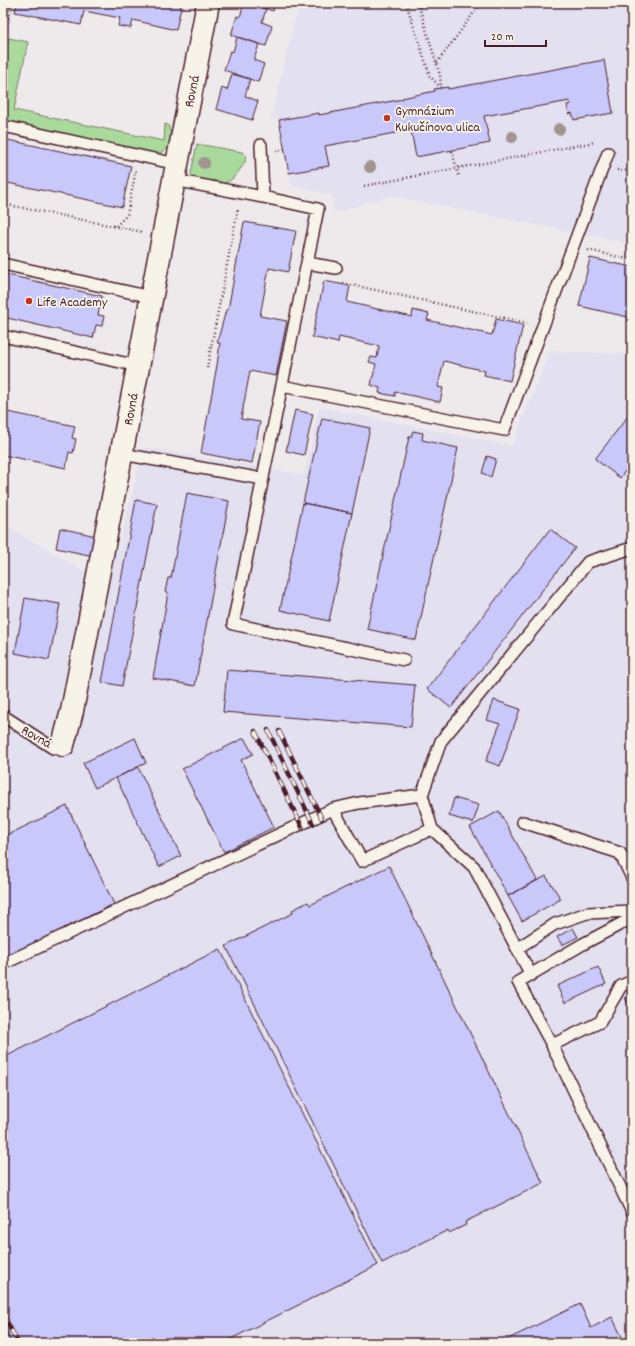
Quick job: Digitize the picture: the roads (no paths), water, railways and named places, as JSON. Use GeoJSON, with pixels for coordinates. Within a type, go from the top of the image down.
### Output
{"type":"FeatureCollection","features":[{"type":"Feature","properties":{"kind":"street","name":"Rovná"},"geometry":{"type":"LineString","coordinates":[[62,745],[72,711],[208,3]]}},
{"type":"Feature","properties":{"kind":"lane"},"geometry":{"type":"LineString","coordinates":[[3,126],[139,156],[176,172],[263,197],[318,209],[233,624],[404,660]]}},
{"type":"Feature","properties":{"kind":"lane"},"geometry":{"type":"LineString","coordinates":[[261,145],[263,197]]}},
{"type":"Feature","properties":{"kind":"lane"},"geometry":{"type":"LineString","coordinates":[[282,386],[504,430],[608,154]]}},
{"type":"Feature","properties":{"kind":"lane"},"geometry":{"type":"LineString","coordinates":[[307,263],[336,268]]}},
{"type":"Feature","properties":{"kind":"lane"},"geometry":{"type":"LineString","coordinates":[[3,264],[151,297]]}},
{"type":"Feature","properties":{"kind":"lane"},"geometry":{"type":"LineString","coordinates":[[3,336],[138,366]]}},
{"type":"Feature","properties":{"kind":"lane"},"geometry":{"type":"LineString","coordinates":[[122,454],[263,479]]}},
{"type":"Feature","properties":{"kind":"lane"},"geometry":{"type":"LineString","coordinates":[[532,975],[474,867],[432,829],[422,795],[441,741],[588,562],[632,548]]}},
{"type":"Feature","properties":{"kind":"lane","name":"Rovná"},"geometry":{"type":"LineString","coordinates":[[3,714],[5,718],[53,748],[62,745]]}},
{"type":"Feature","properties":{"kind":"lane"},"geometry":{"type":"LineString","coordinates":[[3,964],[333,809],[359,803],[422,795]]}},
{"type":"Feature","properties":{"kind":"lane"},"geometry":{"type":"LineString","coordinates":[[333,809],[362,861],[432,829]]}},
{"type":"Feature","properties":{"kind":"lane"},"geometry":{"type":"LineString","coordinates":[[523,822],[620,853],[632,878]]}},
{"type":"Feature","properties":{"kind":"lane"},"geometry":{"type":"LineString","coordinates":[[518,948],[555,924],[587,914],[632,911]]}},
{"type":"Feature","properties":{"kind":"lane"},"geometry":{"type":"LineString","coordinates":[[632,918],[583,944],[518,982],[552,1045],[632,1212]]}},
{"type":"Feature","properties":{"kind":"lane"},"geometry":{"type":"LineString","coordinates":[[552,1045],[600,1022],[621,986],[632,981]]}},
{"type":"Feature","properties":{"kind":"railway"},"geometry":{"type":"LineString","coordinates":[[268,730],[313,824]]}},
{"type":"Feature","properties":{"kind":"railway"},"geometry":{"type":"LineString","coordinates":[[255,731],[303,829]]}},
{"type":"Feature","properties":{"kind":"railway"},"geometry":{"type":"LineString","coordinates":[[279,731],[322,819]]}},
{"type":"Feature","properties":{"kind":"railway"},"geometry":{"type":"LineString","coordinates":[[3,1314],[18,1343]]}},
{"type":"Feature","properties":{"kind":"place","name":"Gymnázium Kukučínova ulica"},"geometry":{"type":"Point","coordinates":[387,118]}},
{"type":"Feature","properties":{"kind":"place","name":"Life Academy"},"geometry":{"type":"Point","coordinates":[29,301]}}]}
